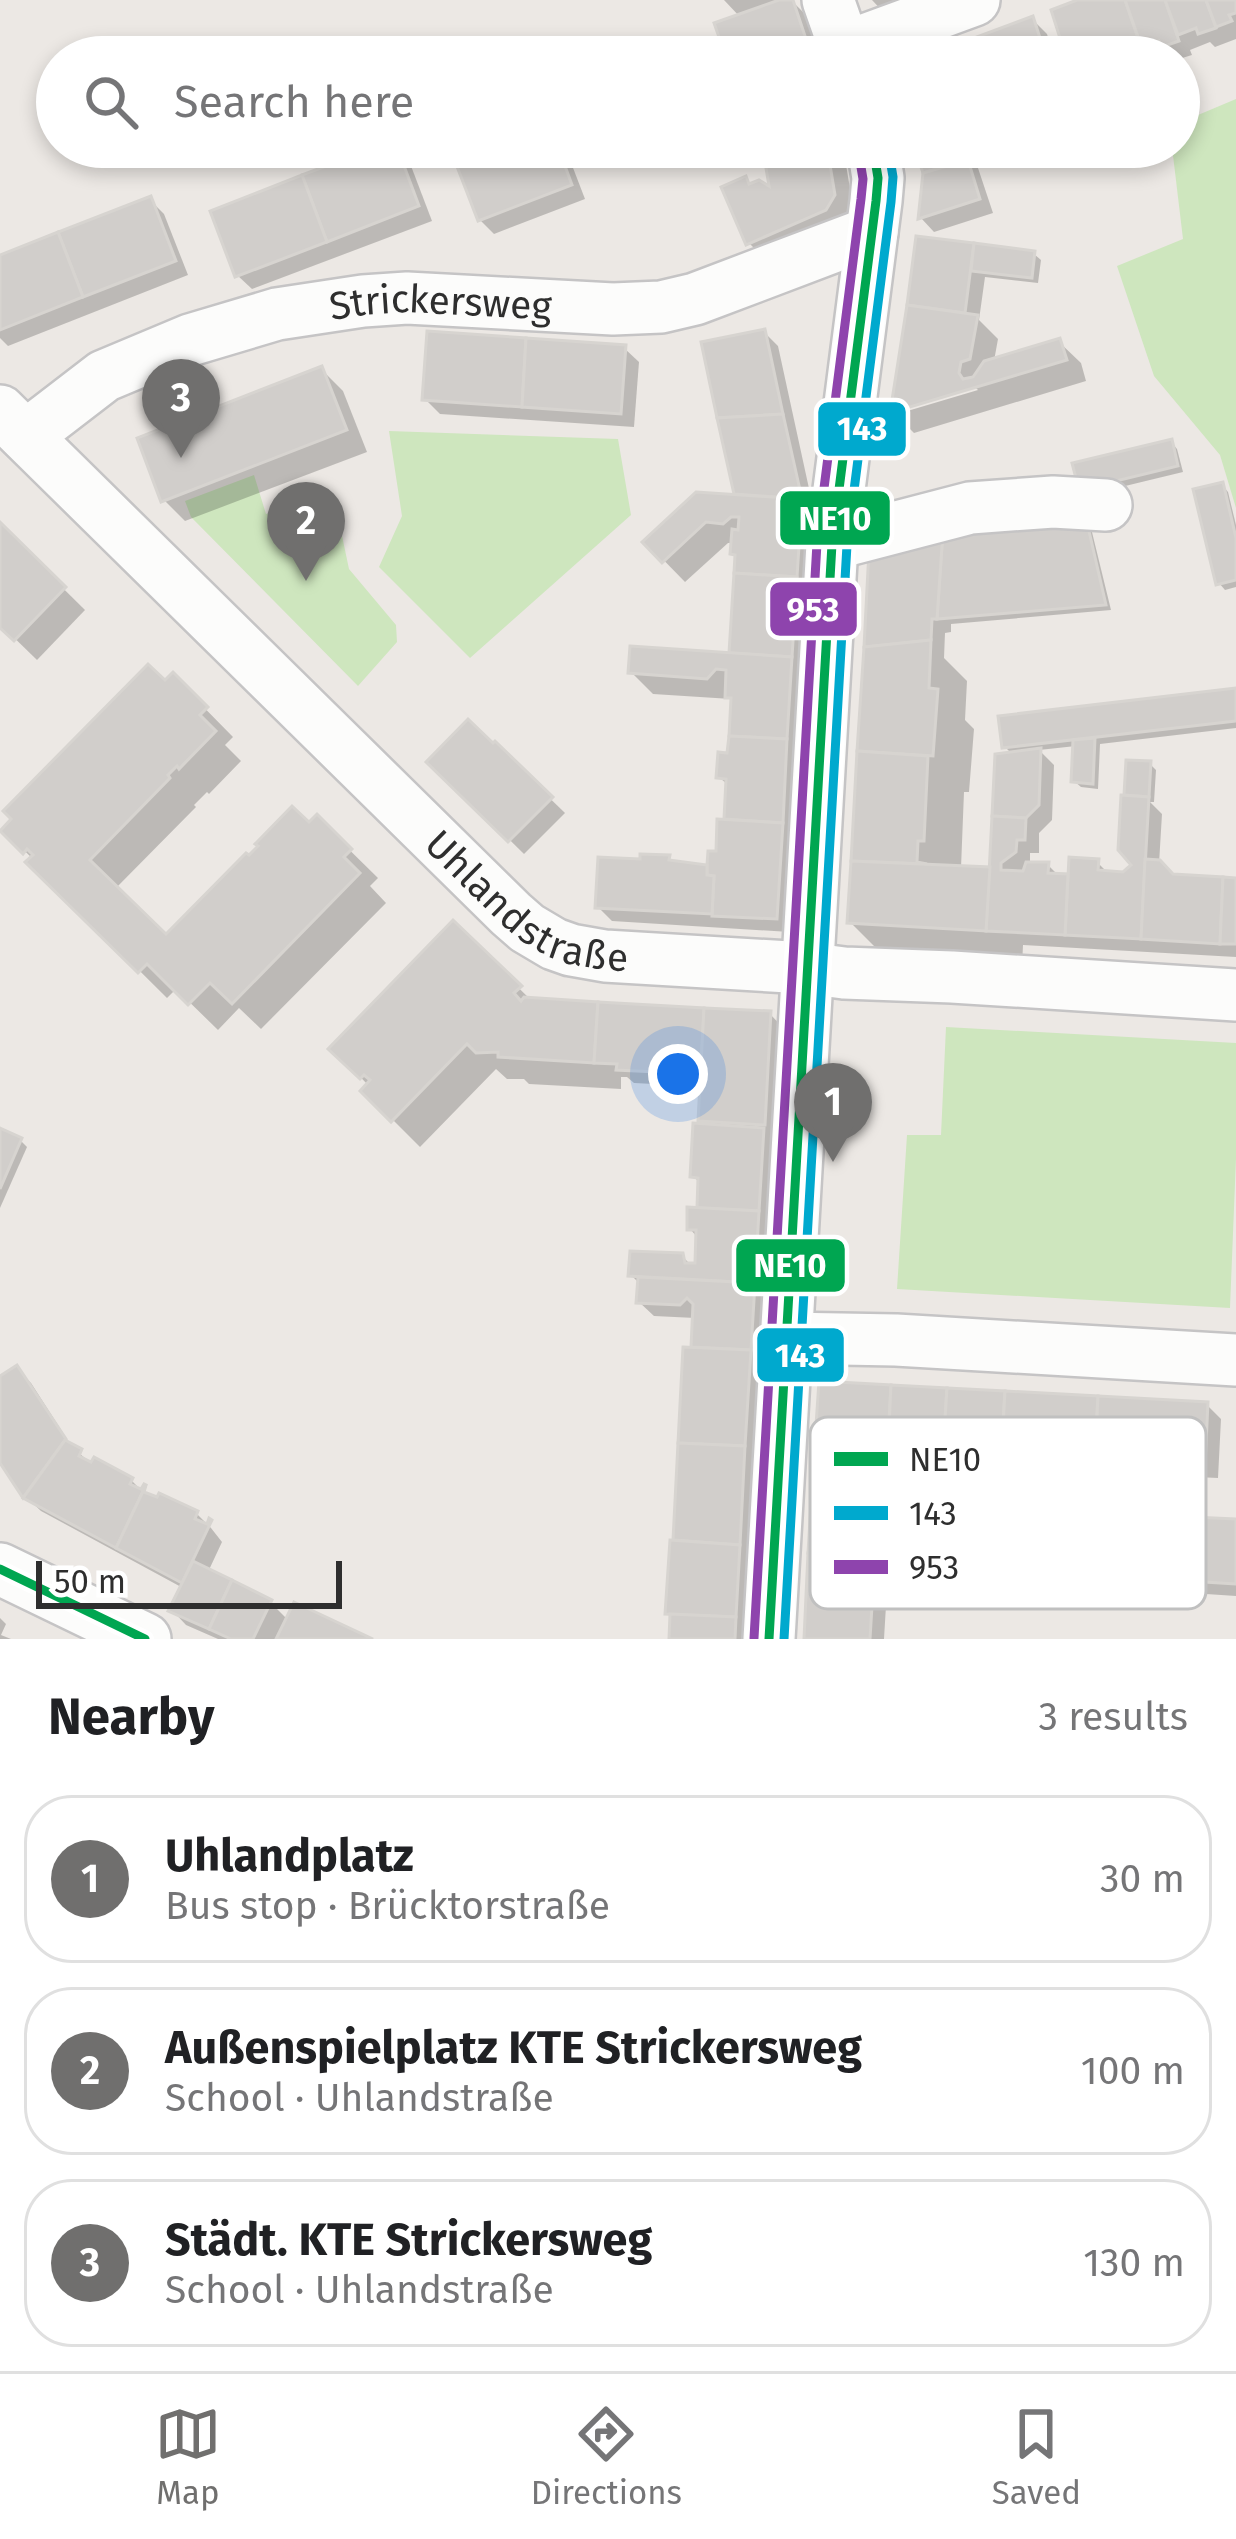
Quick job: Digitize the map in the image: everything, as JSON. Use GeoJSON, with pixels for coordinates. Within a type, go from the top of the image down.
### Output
{"type":"FeatureCollection","features":[{"type":"Feature","properties":{"kind":"street"},"geometry":{"type":"LineString","coordinates":[[828,0],[841,36]]}},
{"type":"Feature","properties":{"kind":"street"},"geometry":{"type":"LineString","coordinates":[[886,36],[974,0]]}},
{"type":"Feature","properties":{"kind":"street"},"geometry":{"type":"LineString","coordinates":[[770,1639],[832,544],[876,168]]}},
{"type":"Feature","properties":{"kind":"street","name":"Strickersweg"},"geometry":{"type":"LineString","coordinates":[[13,423],[104,376],[190,340],[277,314],[430,298],[661,307],[872,232]]}},
{"type":"Feature","properties":{"kind":"street","name":"Uhlandstraße"},"geometry":{"type":"LineString","coordinates":[[13,423],[527,928],[554,944],[586,954],[844,973],[1236,994]]}},
{"type":"Feature","properties":{"kind":"street"},"geometry":{"type":"LineString","coordinates":[[832,544],[970,508],[1053,502],[1106,505]]}},
{"type":"Feature","properties":{"kind":"street"},"geometry":{"type":"LineString","coordinates":[[786,1338],[1236,1360]]}},
{"type":"Feature","properties":{"kind":"street"},"geometry":{"type":"LineString","coordinates":[[0,1569],[145,1639]]}},
{"type":"Feature","properties":{"kind":"green space"},"geometry":{"type":"Polygon","coordinates":[[[1236,99],[1236,508],[1220,455],[1154,376],[1117,266],[1183,239],[1175,168],[1200,168],[1200,114],[1236,99]]]}},
{"type":"Feature","properties":{"kind":"green space"},"geometry":{"type":"Polygon","coordinates":[[[389,431],[618,439],[631,515],[470,658],[379,567],[402,516],[389,431]]]}},
{"type":"Feature","properties":{"kind":"green space"},"geometry":{"type":"Polygon","coordinates":[[[254,475],[266,514],[307,502],[341,531],[349,569],[396,625],[397,642],[358,686],[191,517],[185,501],[254,475]]]}},
{"type":"Feature","properties":{"kind":"green space"},"geometry":{"type":"Polygon","coordinates":[[[946,1027],[1236,1043],[1230,1308],[897,1289],[907,1135],[941,1135],[946,1027]]]}},
{"type":"Feature","properties":{"kind":"building"},"geometry":{"type":"Polygon","coordinates":[[[779,0],[793,0],[805,36],[719,36],[714,23],[779,0]]]}},
{"type":"Feature","properties":{"kind":"building"},"geometry":{"type":"Polygon","coordinates":[[[1077,0],[1125,0],[1137,36],[1059,36],[1051,10],[1077,0]]]}},
{"type":"Feature","properties":{"kind":"building"},"geometry":{"type":"Polygon","coordinates":[[[1125,0],[1165,0],[1177,36],[1138,36],[1125,0]]]}},
{"type":"Feature","properties":{"kind":"building"},"geometry":{"type":"Polygon","coordinates":[[[1165,0],[1206,0],[1216,28],[1198,34],[1196,28],[1178,35],[1165,0]]]}},
{"type":"Feature","properties":{"kind":"building"},"geometry":{"type":"Polygon","coordinates":[[[1206,0],[1236,0],[1236,13],[1229,15],[1232,21],[1216,27],[1206,0]]]}},
{"type":"Feature","properties":{"kind":"building"},"geometry":{"type":"Polygon","coordinates":[[[1033,16],[1039,36],[979,36],[1033,16]]]}},
{"type":"Feature","properties":{"kind":"building"},"geometry":{"type":"Polygon","coordinates":[[[321,168],[405,168],[419,206],[327,242],[302,175],[321,168]]]}},
{"type":"Feature","properties":{"kind":"building"},"geometry":{"type":"Polygon","coordinates":[[[458,168],[566,168],[572,185],[478,221],[458,168]]]}},
{"type":"Feature","properties":{"kind":"building"},"geometry":{"type":"Polygon","coordinates":[[[766,168],[830,168],[835,195],[826,210],[746,245],[721,187],[746,176],[749,184],[759,180],[769,186],[766,168]]]}},
{"type":"Feature","properties":{"kind":"building"},"geometry":{"type":"Polygon","coordinates":[[[970,168],[980,199],[918,219],[923,173],[970,168]]]}},
{"type":"Feature","properties":{"kind":"building"},"geometry":{"type":"Polygon","coordinates":[[[302,175],[327,242],[235,277],[210,211],[302,175]]]}},
{"type":"Feature","properties":{"kind":"building"},"geometry":{"type":"Polygon","coordinates":[[[151,196],[176,261],[83,297],[58,232],[151,196]]]}},
{"type":"Feature","properties":{"kind":"building"},"geometry":{"type":"Polygon","coordinates":[[[58,232],[83,297],[0,330],[0,255],[58,232]]]}},
{"type":"Feature","properties":{"kind":"building"},"geometry":{"type":"Polygon","coordinates":[[[916,236],[974,243],[965,313],[907,305],[916,236]]]}},
{"type":"Feature","properties":{"kind":"building"},"geometry":{"type":"Polygon","coordinates":[[[974,243],[1035,251],[1032,278],[971,271],[974,243]]]}},
{"type":"Feature","properties":{"kind":"building"},"geometry":{"type":"Polygon","coordinates":[[[907,305],[978,315],[970,359],[961,362],[963,379],[973,377],[984,361],[1060,338],[1067,360],[890,413],[907,305]]]}},
{"type":"Feature","properties":{"kind":"building"},"geometry":{"type":"Polygon","coordinates":[[[765,329],[783,414],[717,418],[701,342],[765,329]]]}},
{"type":"Feature","properties":{"kind":"building"},"geometry":{"type":"Polygon","coordinates":[[[427,331],[526,338],[522,407],[422,400],[427,331]]]}},
{"type":"Feature","properties":{"kind":"building"},"geometry":{"type":"Polygon","coordinates":[[[526,338],[626,345],[621,414],[522,407],[526,338]]]}},
{"type":"Feature","properties":{"kind":"building"},"geometry":{"type":"Polygon","coordinates":[[[322,366],[347,430],[161,502],[137,438],[322,366]]]}},
{"type":"Feature","properties":{"kind":"building"},"geometry":{"type":"Polygon","coordinates":[[[783,414],[802,499],[734,494],[717,418],[783,414]]]}},
{"type":"Feature","properties":{"kind":"building"},"geometry":{"type":"Polygon","coordinates":[[[1172,439],[1178,466],[1079,490],[1072,463],[1172,439]]]}},
{"type":"Feature","properties":{"kind":"building"},"geometry":{"type":"Polygon","coordinates":[[[1223,482],[1236,538],[1236,580],[1216,585],[1193,489],[1223,482]]]}},
{"type":"Feature","properties":{"kind":"building"},"geometry":{"type":"Polygon","coordinates":[[[696,492],[802,499],[797,577],[734,573],[732,529],[738,530],[739,517],[723,524],[706,522],[662,563],[642,542],[696,492]]]}},
{"type":"Feature","properties":{"kind":"building"},"geometry":{"type":"Polygon","coordinates":[[[1086,518],[1106,605],[937,619],[943,531],[1086,518]]]}},
{"type":"Feature","properties":{"kind":"building"},"geometry":{"type":"Polygon","coordinates":[[[0,522],[66,587],[14,641],[0,628],[0,522]]]}},
{"type":"Feature","properties":{"kind":"building"},"geometry":{"type":"Polygon","coordinates":[[[943,531],[937,619],[932,619],[931,640],[864,647],[869,550],[943,531]]]}},
{"type":"Feature","properties":{"kind":"building"},"geometry":{"type":"Polygon","coordinates":[[[734,573],[797,577],[792,657],[729,653],[734,573]]]}},
{"type":"Feature","properties":{"kind":"building"},"geometry":{"type":"Polygon","coordinates":[[[931,640],[929,688],[938,689],[933,756],[857,751],[864,647],[931,640]]]}},
{"type":"Feature","properties":{"kind":"building"},"geometry":{"type":"Polygon","coordinates":[[[630,646],[792,657],[787,739],[729,736],[731,698],[725,698],[726,670],[716,669],[707,679],[628,673],[630,646]]]}},
{"type":"Feature","properties":{"kind":"building"},"geometry":{"type":"Polygon","coordinates":[[[148,664],[165,680],[173,672],[208,707],[200,715],[216,731],[90,860],[166,934],[258,846],[255,844],[292,806],[309,822],[317,814],[352,849],[344,857],[360,873],[232,1004],[210,983],[188,1005],[147,964],[138,973],[25,862],[33,855],[27,849],[23,854],[0,831],[11,819],[3,811],[148,664]]]}},
{"type":"Feature","properties":{"kind":"building"},"geometry":{"type":"Polygon","coordinates":[[[1236,688],[1236,721],[1002,748],[998,716],[1236,688]]]}},
{"type":"Feature","properties":{"kind":"building"},"geometry":{"type":"Polygon","coordinates":[[[468,719],[553,797],[508,842],[426,762],[468,719]]]}},
{"type":"Feature","properties":{"kind":"building"},"geometry":{"type":"Polygon","coordinates":[[[729,736],[787,739],[783,823],[724,819],[726,779],[716,778],[718,752],[727,753],[729,736]]]}},
{"type":"Feature","properties":{"kind":"building"},"geometry":{"type":"Polygon","coordinates":[[[1095,738],[1093,784],[1071,782],[1073,740],[1095,738]]]}},
{"type":"Feature","properties":{"kind":"building"},"geometry":{"type":"Polygon","coordinates":[[[1041,748],[1039,805],[1026,818],[992,816],[995,754],[1041,748]]]}},
{"type":"Feature","properties":{"kind":"building"},"geometry":{"type":"Polygon","coordinates":[[[857,751],[928,756],[924,841],[918,841],[917,862],[927,864],[851,861],[857,751]]]}},
{"type":"Feature","properties":{"kind":"building"},"geometry":{"type":"Polygon","coordinates":[[[1126,760],[1151,761],[1149,797],[1124,795],[1126,760]]]}},
{"type":"Feature","properties":{"kind":"building"},"geometry":{"type":"Polygon","coordinates":[[[1121,795],[1149,797],[1141,939],[1065,935],[1069,857],[1099,859],[1098,870],[1123,872],[1131,865],[1118,850],[1121,795]]]}},
{"type":"Feature","properties":{"kind":"building"},"geometry":{"type":"Polygon","coordinates":[[[992,816],[1026,818],[1025,840],[1017,840],[1016,852],[1001,863],[1001,870],[1023,871],[1026,862],[1049,862],[1048,873],[1068,874],[1065,935],[986,931],[992,816]]]}},
{"type":"Feature","properties":{"kind":"building"},"geometry":{"type":"Polygon","coordinates":[[[717,819],[783,823],[777,919],[712,916],[714,876],[707,875],[707,865],[708,851],[716,851],[717,819]]]}},
{"type":"Feature","properties":{"kind":"building"},"geometry":{"type":"Polygon","coordinates":[[[640,854],[670,855],[669,860],[707,865],[707,875],[714,876],[712,914],[595,908],[598,857],[640,859],[640,854]]]}},
{"type":"Feature","properties":{"kind":"building"},"geometry":{"type":"Polygon","coordinates":[[[1145,859],[1160,860],[1173,874],[1223,877],[1220,944],[1141,939],[1145,859]]]}},
{"type":"Feature","properties":{"kind":"building"},"geometry":{"type":"Polygon","coordinates":[[[851,861],[990,867],[986,931],[847,923],[851,861]]]}},
{"type":"Feature","properties":{"kind":"building"},"geometry":{"type":"Polygon","coordinates":[[[1223,877],[1236,878],[1236,944],[1220,944],[1223,877]]]}},
{"type":"Feature","properties":{"kind":"building"},"geometry":{"type":"Polygon","coordinates":[[[453,920],[522,986],[514,993],[521,1001],[524,997],[598,1002],[594,1063],[498,1057],[498,1052],[476,1053],[467,1044],[391,1122],[360,1091],[370,1080],[364,1075],[360,1079],[328,1049],[453,920]]]}},
{"type":"Feature","properties":{"kind":"building"},"geometry":{"type":"Polygon","coordinates":[[[598,1002],[704,1008],[701,1069],[678,1068],[678,1073],[616,1070],[617,1064],[594,1063],[598,1002]]]}},
{"type":"Feature","properties":{"kind":"building"},"geometry":{"type":"Polygon","coordinates":[[[704,1008],[771,1011],[765,1125],[698,1121],[704,1008]]]}},
{"type":"Feature","properties":{"kind":"building"},"geometry":{"type":"Polygon","coordinates":[[[693,1123],[764,1128],[759,1211],[697,1208],[698,1178],[690,1177],[693,1123]]]}},
{"type":"Feature","properties":{"kind":"building"},"geometry":{"type":"Polygon","coordinates":[[[0,1128],[22,1138],[0,1189],[0,1128]]]}},
{"type":"Feature","properties":{"kind":"building"},"geometry":{"type":"Polygon","coordinates":[[[687,1207],[759,1211],[755,1283],[628,1276],[630,1251],[683,1253],[685,1263],[695,1263],[696,1230],[687,1230],[687,1207]]]}},
{"type":"Feature","properties":{"kind":"building"},"geometry":{"type":"Polygon","coordinates":[[[638,1277],[755,1283],[751,1350],[691,1347],[693,1304],[687,1298],[680,1305],[636,1303],[638,1277]]]}},
{"type":"Feature","properties":{"kind":"building"},"geometry":{"type":"Polygon","coordinates":[[[683,1347],[751,1350],[745,1446],[678,1443],[683,1347]]]}},
{"type":"Feature","properties":{"kind":"building"},"geometry":{"type":"Polygon","coordinates":[[[17,1365],[66,1439],[23,1498],[0,1463],[0,1376],[17,1365]]]}},
{"type":"Feature","properties":{"kind":"building"},"geometry":{"type":"Polygon","coordinates":[[[819,1381],[891,1385],[889,1417],[817,1417],[819,1381]]]}},
{"type":"Feature","properties":{"kind":"building"},"geometry":{"type":"Polygon","coordinates":[[[891,1385],[947,1388],[945,1417],[889,1417],[891,1385]]]}},
{"type":"Feature","properties":{"kind":"building"},"geometry":{"type":"Polygon","coordinates":[[[947,1388],[1005,1391],[1003,1417],[945,1417],[947,1388]]]}},
{"type":"Feature","properties":{"kind":"building"},"geometry":{"type":"Polygon","coordinates":[[[1005,1391],[1098,1396],[1097,1417],[1004,1417],[1005,1391]]]}},
{"type":"Feature","properties":{"kind":"building"},"geometry":{"type":"Polygon","coordinates":[[[1098,1396],[1208,1402],[1206,1445],[1206,1417],[1097,1417],[1098,1396]]]}},
{"type":"Feature","properties":{"kind":"building"},"geometry":{"type":"Polygon","coordinates":[[[65,1440],[82,1449],[79,1456],[91,1462],[94,1457],[133,1478],[130,1484],[141,1489],[146,1485],[116,1548],[23,1498],[65,1440]]]}},
{"type":"Feature","properties":{"kind":"building"},"geometry":{"type":"Polygon","coordinates":[[[678,1443],[745,1446],[740,1545],[673,1540],[678,1443]]]}},
{"type":"Feature","properties":{"kind":"building"},"geometry":{"type":"Polygon","coordinates":[[[146,1485],[144,1492],[157,1497],[159,1493],[198,1511],[195,1519],[207,1524],[212,1520],[182,1583],[116,1548],[146,1485]]]}},
{"type":"Feature","properties":{"kind":"building"},"geometry":{"type":"Polygon","coordinates":[[[1206,1518],[1236,1519],[1236,1584],[1206,1582],[1206,1518]]]}},
{"type":"Feature","properties":{"kind":"building"},"geometry":{"type":"Polygon","coordinates":[[[670,1540],[740,1545],[736,1617],[665,1614],[670,1540]]]}},
{"type":"Feature","properties":{"kind":"building"},"geometry":{"type":"Polygon","coordinates":[[[810,1553],[810,1609],[872,1609],[870,1639],[804,1639],[810,1553]]]}},
{"type":"Feature","properties":{"kind":"building"},"geometry":{"type":"Polygon","coordinates":[[[193,1561],[232,1580],[209,1629],[168,1611],[193,1561]]]}},
{"type":"Feature","properties":{"kind":"building"},"geometry":{"type":"Polygon","coordinates":[[[232,1580],[272,1600],[253,1639],[231,1639],[209,1629],[232,1580]]]}},
{"type":"Feature","properties":{"kind":"building"},"geometry":{"type":"Polygon","coordinates":[[[294,1602],[373,1639],[276,1639],[294,1602]]]}},
{"type":"Feature","properties":{"kind":"building"},"geometry":{"type":"Polygon","coordinates":[[[670,1614],[736,1617],[735,1639],[669,1639],[670,1614]]]}},
{"type":"Feature","properties":{"kind":"transit line","name":"953"},"geometry":{"type":"LineString","coordinates":[[754,1638],[817,543],[861,168]]}},
{"type":"Feature","properties":{"kind":"transit line","name":"NE10"},"geometry":{"type":"LineString","coordinates":[[769,1639],[832,544],[876,168]]}},
{"type":"Feature","properties":{"kind":"transit line","name":"143"},"geometry":{"type":"LineString","coordinates":[[784,1639],[847,545],[892,168]]}},
{"type":"Feature","properties":{"kind":"transit line","name":"NE10"},"geometry":{"type":"LineString","coordinates":[[0,1569],[145,1639]]}},
{"type":"Feature","properties":{"kind":"place","name":"Städt. KTE Strickersweg"},"geometry":{"type":"Point","coordinates":[181,458]}},
{"type":"Feature","properties":{"kind":"place","name":"Außenspielplatz KTE Strickersweg"},"geometry":{"type":"Point","coordinates":[306,581]}},
{"type":"Feature","properties":{"kind":"place","name":"Uhlandplatz"},"geometry":{"type":"Point","coordinates":[833,1162]}}]}
